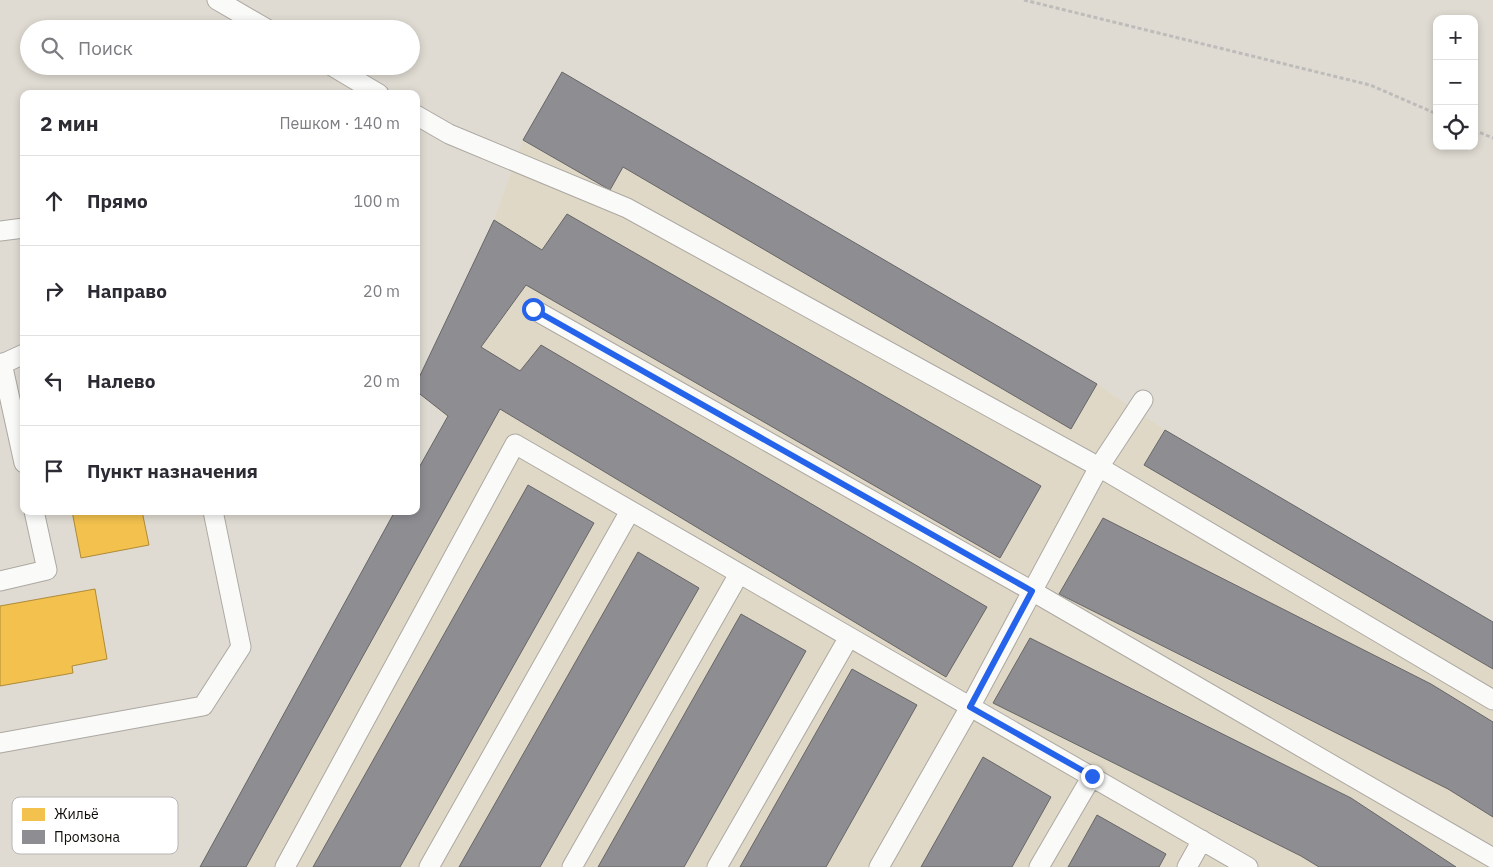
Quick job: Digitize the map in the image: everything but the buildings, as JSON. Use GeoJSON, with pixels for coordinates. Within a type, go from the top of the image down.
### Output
{"type":"FeatureCollection","features":[{"type":"Feature","properties":{"kind":"lane"},"geometry":{"type":"LineString","coordinates":[[217,0],[251,20]]}},
{"type":"Feature","properties":{"kind":"lane"},"geometry":{"type":"LineString","coordinates":[[347,75],[372,90]]}},
{"type":"Feature","properties":{"kind":"lane"},"geometry":{"type":"LineString","coordinates":[[420,117],[449,134],[627,208],[1099,467],[1493,700]]}},
{"type":"Feature","properties":{"kind":"lane"},"geometry":{"type":"LineString","coordinates":[[0,231],[20,228]]}},
{"type":"Feature","properties":{"kind":"lane"},"geometry":{"type":"LineString","coordinates":[[533,309],[1032,591],[1493,858]]}},
{"type":"Feature","properties":{"kind":"lane"},"geometry":{"type":"LineString","coordinates":[[20,356],[1,364],[20,446]]}},
{"type":"Feature","properties":{"kind":"lane"},"geometry":{"type":"LineString","coordinates":[[879,867],[970,707],[1099,467],[1143,400]]}},
{"type":"Feature","properties":{"kind":"lane"},"geometry":{"type":"LineString","coordinates":[[285,867],[515,444],[1248,867]]}},
{"type":"Feature","properties":{"kind":"lane"},"geometry":{"type":"LineString","coordinates":[[429,867],[630,511]]}},
{"type":"Feature","properties":{"kind":"lane"},"geometry":{"type":"LineString","coordinates":[[0,581],[47,570],[35,515]]}},
{"type":"Feature","properties":{"kind":"lane"},"geometry":{"type":"LineString","coordinates":[[0,743],[203,706],[241,647],[214,515]]}},
{"type":"Feature","properties":{"kind":"lane"},"geometry":{"type":"LineString","coordinates":[[572,867],[739,574]]}},
{"type":"Feature","properties":{"kind":"lane"},"geometry":{"type":"LineString","coordinates":[[717,867],[849,637]]}},
{"type":"Feature","properties":{"kind":"lane"},"geometry":{"type":"LineString","coordinates":[[1039,867],[1092,776]]}},
{"type":"Feature","properties":{"kind":"lane"},"geometry":{"type":"LineString","coordinates":[[1187,867],[1202,840]]}},
{"type":"Feature","properties":{"kind":"path"},"geometry":{"type":"LineString","coordinates":[[1024,0],[1370,84],[1433,112]]}},
{"type":"Feature","properties":{"kind":"path"},"geometry":{"type":"LineString","coordinates":[[1478,132],[1493,138]]}},
{"type":"Feature","properties":{"kind":"shaded area"},"geometry":{"type":"Polygon","coordinates":[[[562,72],[1097,384],[1165,430],[1493,622],[1493,867],[200,867],[395,515],[420,515],[420,499],[448,418],[420,394],[420,376],[494,220],[523,140],[562,72]]]}},
{"type":"Feature","properties":{"kind":"route"},"geometry":{"type":"LineString","coordinates":[[533,309],[1032,591],[970,707],[1092,776]]}}]}
